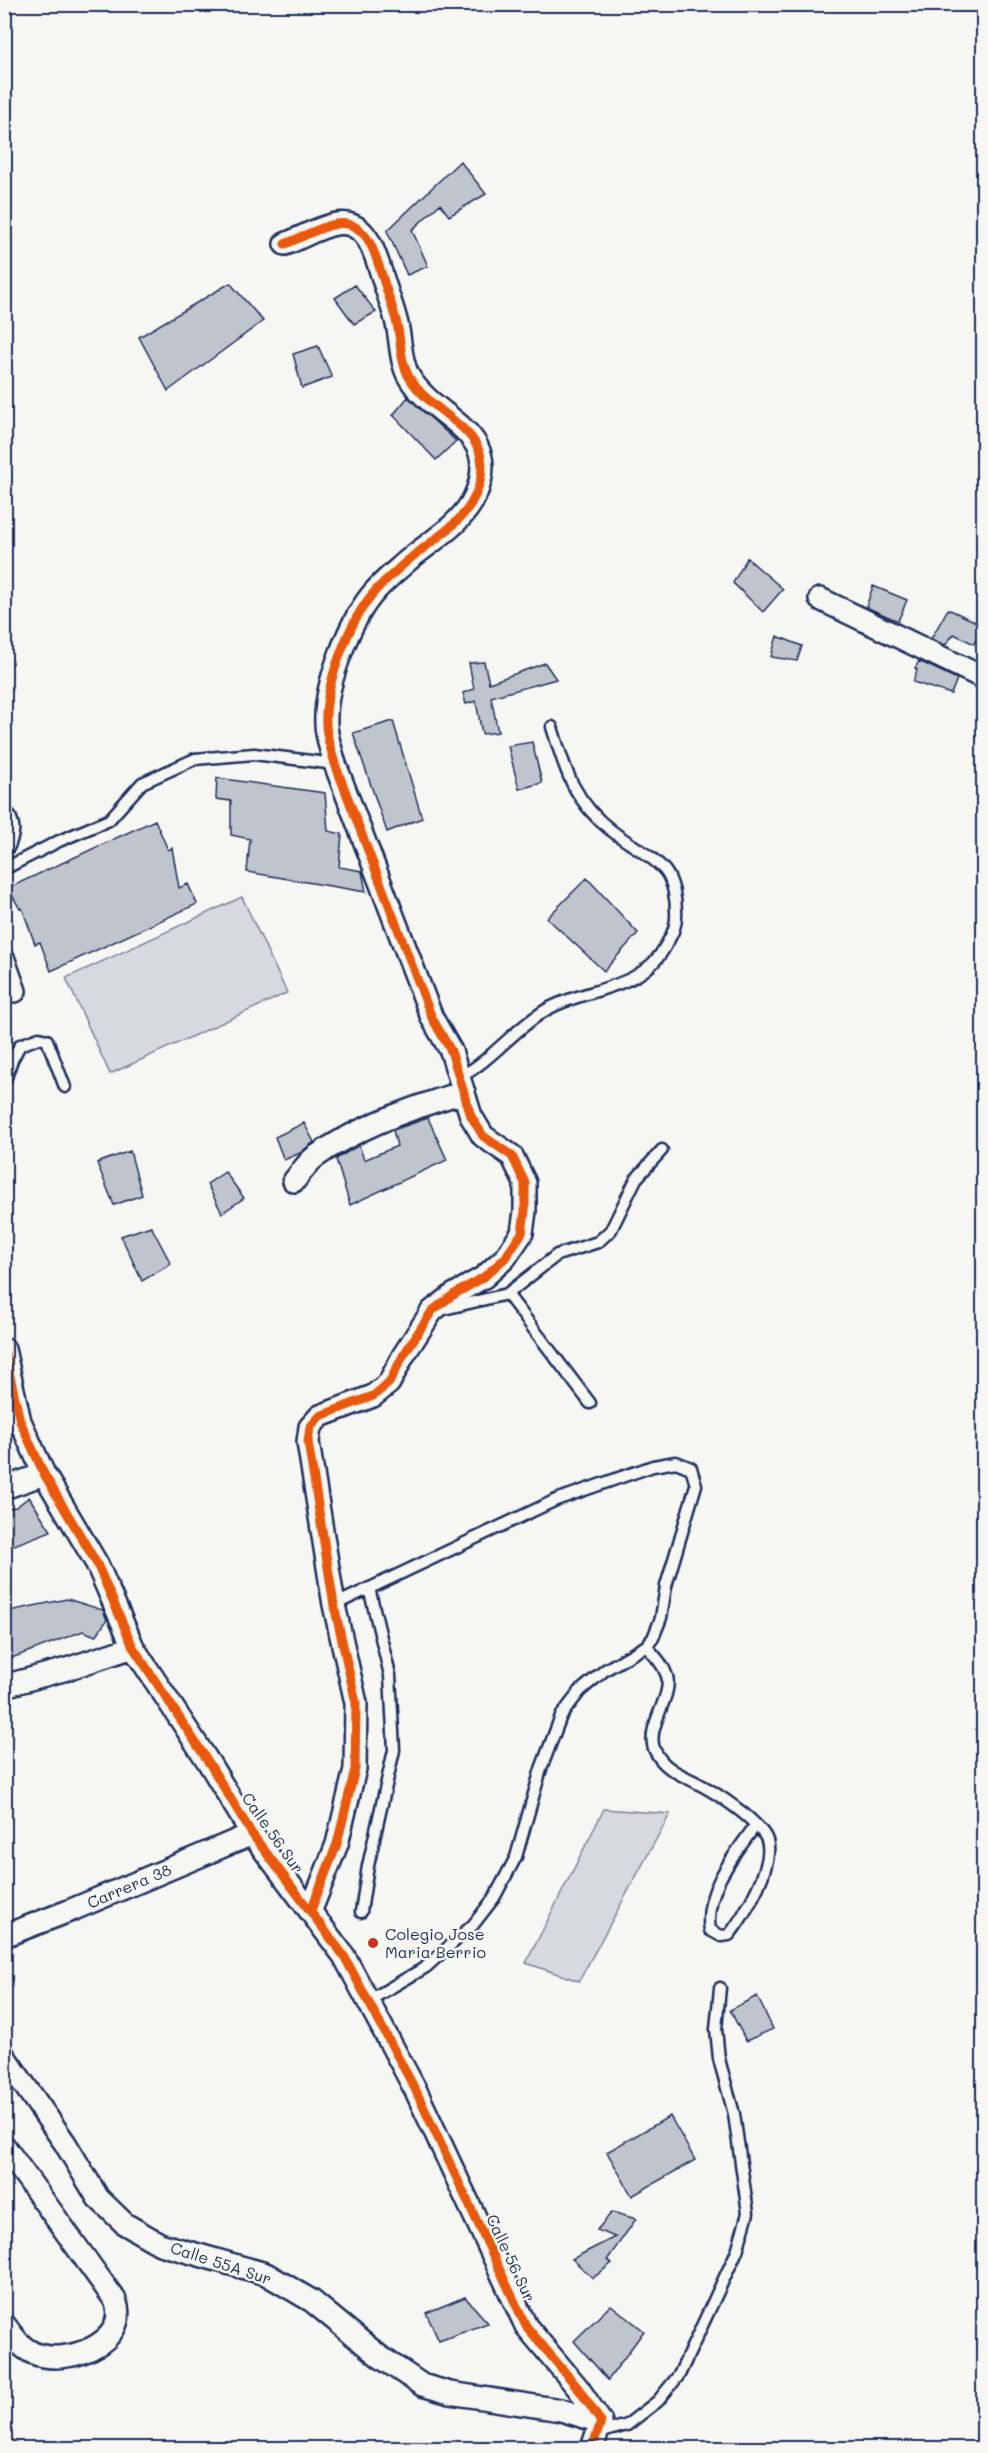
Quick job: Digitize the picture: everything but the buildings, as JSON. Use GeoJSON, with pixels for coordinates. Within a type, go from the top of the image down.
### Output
{"type":"FeatureCollection","features":[{"type":"Feature","properties":{"kind":"street"},"geometry":{"type":"LineString","coordinates":[[285,244],[336,224],[352,225],[364,234],[375,252],[398,325],[402,355],[409,376],[423,395],[478,444],[483,459],[474,496],[463,513],[448,529],[406,562],[375,591],[351,631],[341,652],[329,697],[326,724],[335,764],[432,1018],[451,1051],[471,1116],[483,1136],[512,1156],[525,1183],[522,1233],[505,1258],[484,1277],[453,1294],[432,1311],[403,1356],[389,1383],[373,1396],[320,1416],[310,1426],[308,1442],[334,1605],[356,1703],[356,1769],[337,1844],[311,1910]]}},
{"type":"Feature","properties":{"kind":"street"},"geometry":{"type":"LineString","coordinates":[[820,599],[984,678]]}},
{"type":"Feature","properties":{"kind":"street"},"geometry":{"type":"LineString","coordinates":[[4,818],[8,823],[8,834],[4,844]]}},
{"type":"Feature","properties":{"kind":"street"},"geometry":{"type":"LineString","coordinates":[[4,960],[15,991]]}},
{"type":"Feature","properties":{"kind":"street"},"geometry":{"type":"LineString","coordinates":[[294,1182],[313,1158],[349,1136],[440,1099],[462,1085]]}},
{"type":"Feature","properties":{"kind":"street","name":"Calle 56 Sur"},"geometry":{"type":"LineString","coordinates":[[4,1349],[20,1422],[44,1474],[97,1564],[133,1647],[209,1763],[252,1834],[344,1956],[416,2091],[526,2326],[578,2388],[597,2434]]}},
{"type":"Feature","properties":{"kind":"street"},"geometry":{"type":"LineString","coordinates":[[4,1488],[44,1474]]}},
{"type":"Feature","properties":{"kind":"street"},"geometry":{"type":"LineString","coordinates":[[4,1686],[67,1669],[133,1647]]}},
{"type":"Feature","properties":{"kind":"street","name":"Carrera 38"},"geometry":{"type":"LineString","coordinates":[[4,1936],[252,1834]]}},
{"type":"Feature","properties":{"kind":"street","name":"Calle 55A Sur"},"geometry":{"type":"LineString","coordinates":[[4,2056],[65,2143],[98,2198],[125,2224],[160,2244],[266,2274],[312,2301],[379,2356],[422,2385],[450,2393],[561,2410],[597,2434]]}},
{"type":"Feature","properties":{"kind":"street"},"geometry":{"type":"LineString","coordinates":[[4,2146],[115,2300],[118,2314],[115,2329],[110,2336],[76,2355],[64,2358],[52,2358],[32,2352],[17,2342],[4,2324]]}},
{"type":"Feature","properties":{"kind":"lane"},"geometry":{"type":"LineString","coordinates":[[462,1085],[520,1027],[548,1009],[638,977],[662,954],[676,925],[676,898],[666,872],[610,830],[585,806],[567,776],[552,727]]}},
{"type":"Feature","properties":{"kind":"lane"},"geometry":{"type":"LineString","coordinates":[[4,869],[59,841],[109,820],[142,783],[195,759],[254,754],[335,764]]}},
{"type":"Feature","properties":{"kind":"lane"},"geometry":{"type":"LineString","coordinates":[[4,1083],[20,1045],[39,1038],[47,1040],[65,1087]]}},
{"type":"Feature","properties":{"kind":"lane"},"geometry":{"type":"LineString","coordinates":[[432,1311],[507,1294],[557,1255],[598,1242],[611,1230],[636,1179],[662,1150]]}},
{"type":"Feature","properties":{"kind":"lane"},"geometry":{"type":"LineString","coordinates":[[507,1294],[590,1403]]}},
{"type":"Feature","properties":{"kind":"lane"},"geometry":{"type":"LineString","coordinates":[[334,1605],[556,1500],[653,1466],[676,1462],[691,1468],[696,1485],[666,1586],[661,1618],[654,1638],[646,1646],[605,1670],[580,1690],[561,1716],[541,1768],[516,1857],[494,1898],[473,1925],[426,1967],[368,2001]]}},
{"type":"Feature","properties":{"kind":"lane"},"geometry":{"type":"LineString","coordinates":[[361,1912],[368,1866],[394,1750],[390,1676],[369,1588]]}},
{"type":"Feature","properties":{"kind":"lane"},"geometry":{"type":"LineString","coordinates":[[646,1646],[662,1663],[668,1678],[653,1730],[654,1749],[666,1768],[699,1784],[739,1810],[755,1826],[766,1837],[769,1852],[762,1876],[740,1922],[729,1935],[721,1936],[710,1930],[707,1914],[710,1904],[736,1852],[755,1826]]}},
{"type":"Feature","properties":{"kind":"lane"},"geometry":{"type":"LineString","coordinates":[[597,2434],[627,2425],[658,2401],[679,2375],[736,2251],[748,2213],[734,2114],[719,2059],[716,2030],[720,1988]]}},
{"type":"Feature","properties":{"kind":"shaded area"},"geometry":{"type":"Polygon","coordinates":[[[242,897],[287,993],[110,1074],[66,978],[242,897]]]}},
{"type":"Feature","properties":{"kind":"shaded area"},"geometry":{"type":"Polygon","coordinates":[[[604,1809],[670,1814],[579,1981],[526,1963],[604,1809]]]}},
{"type":"Feature","properties":{"kind":"cycle path"},"geometry":{"type":"LineString","coordinates":[[285,244],[336,224],[348,224],[357,228],[364,235],[375,254],[393,309],[402,358],[409,377],[421,392],[474,441],[481,456],[482,474],[475,496],[462,516],[383,583],[366,602],[357,617],[334,672],[329,691],[326,729],[335,764],[432,1018],[451,1051],[471,1116],[483,1136],[512,1156],[525,1183],[522,1233],[505,1258],[484,1277],[453,1295],[432,1311],[403,1356],[389,1383],[373,1396],[320,1416],[310,1427],[308,1442],[334,1605],[356,1703],[355,1769],[337,1844],[311,1910]]}},
{"type":"Feature","properties":{"kind":"cycle path"},"geometry":{"type":"LineString","coordinates":[[4,1349],[20,1421],[44,1474],[97,1564],[133,1647],[209,1763],[252,1834],[344,1956],[416,2091],[526,2326],[578,2388],[601,2422],[592,2448]]}},
{"type":"Feature","properties":{"kind":"place","name":"Colegio Jose Maria Berrio"},"geometry":{"type":"Point","coordinates":[373,1943]}}]}
